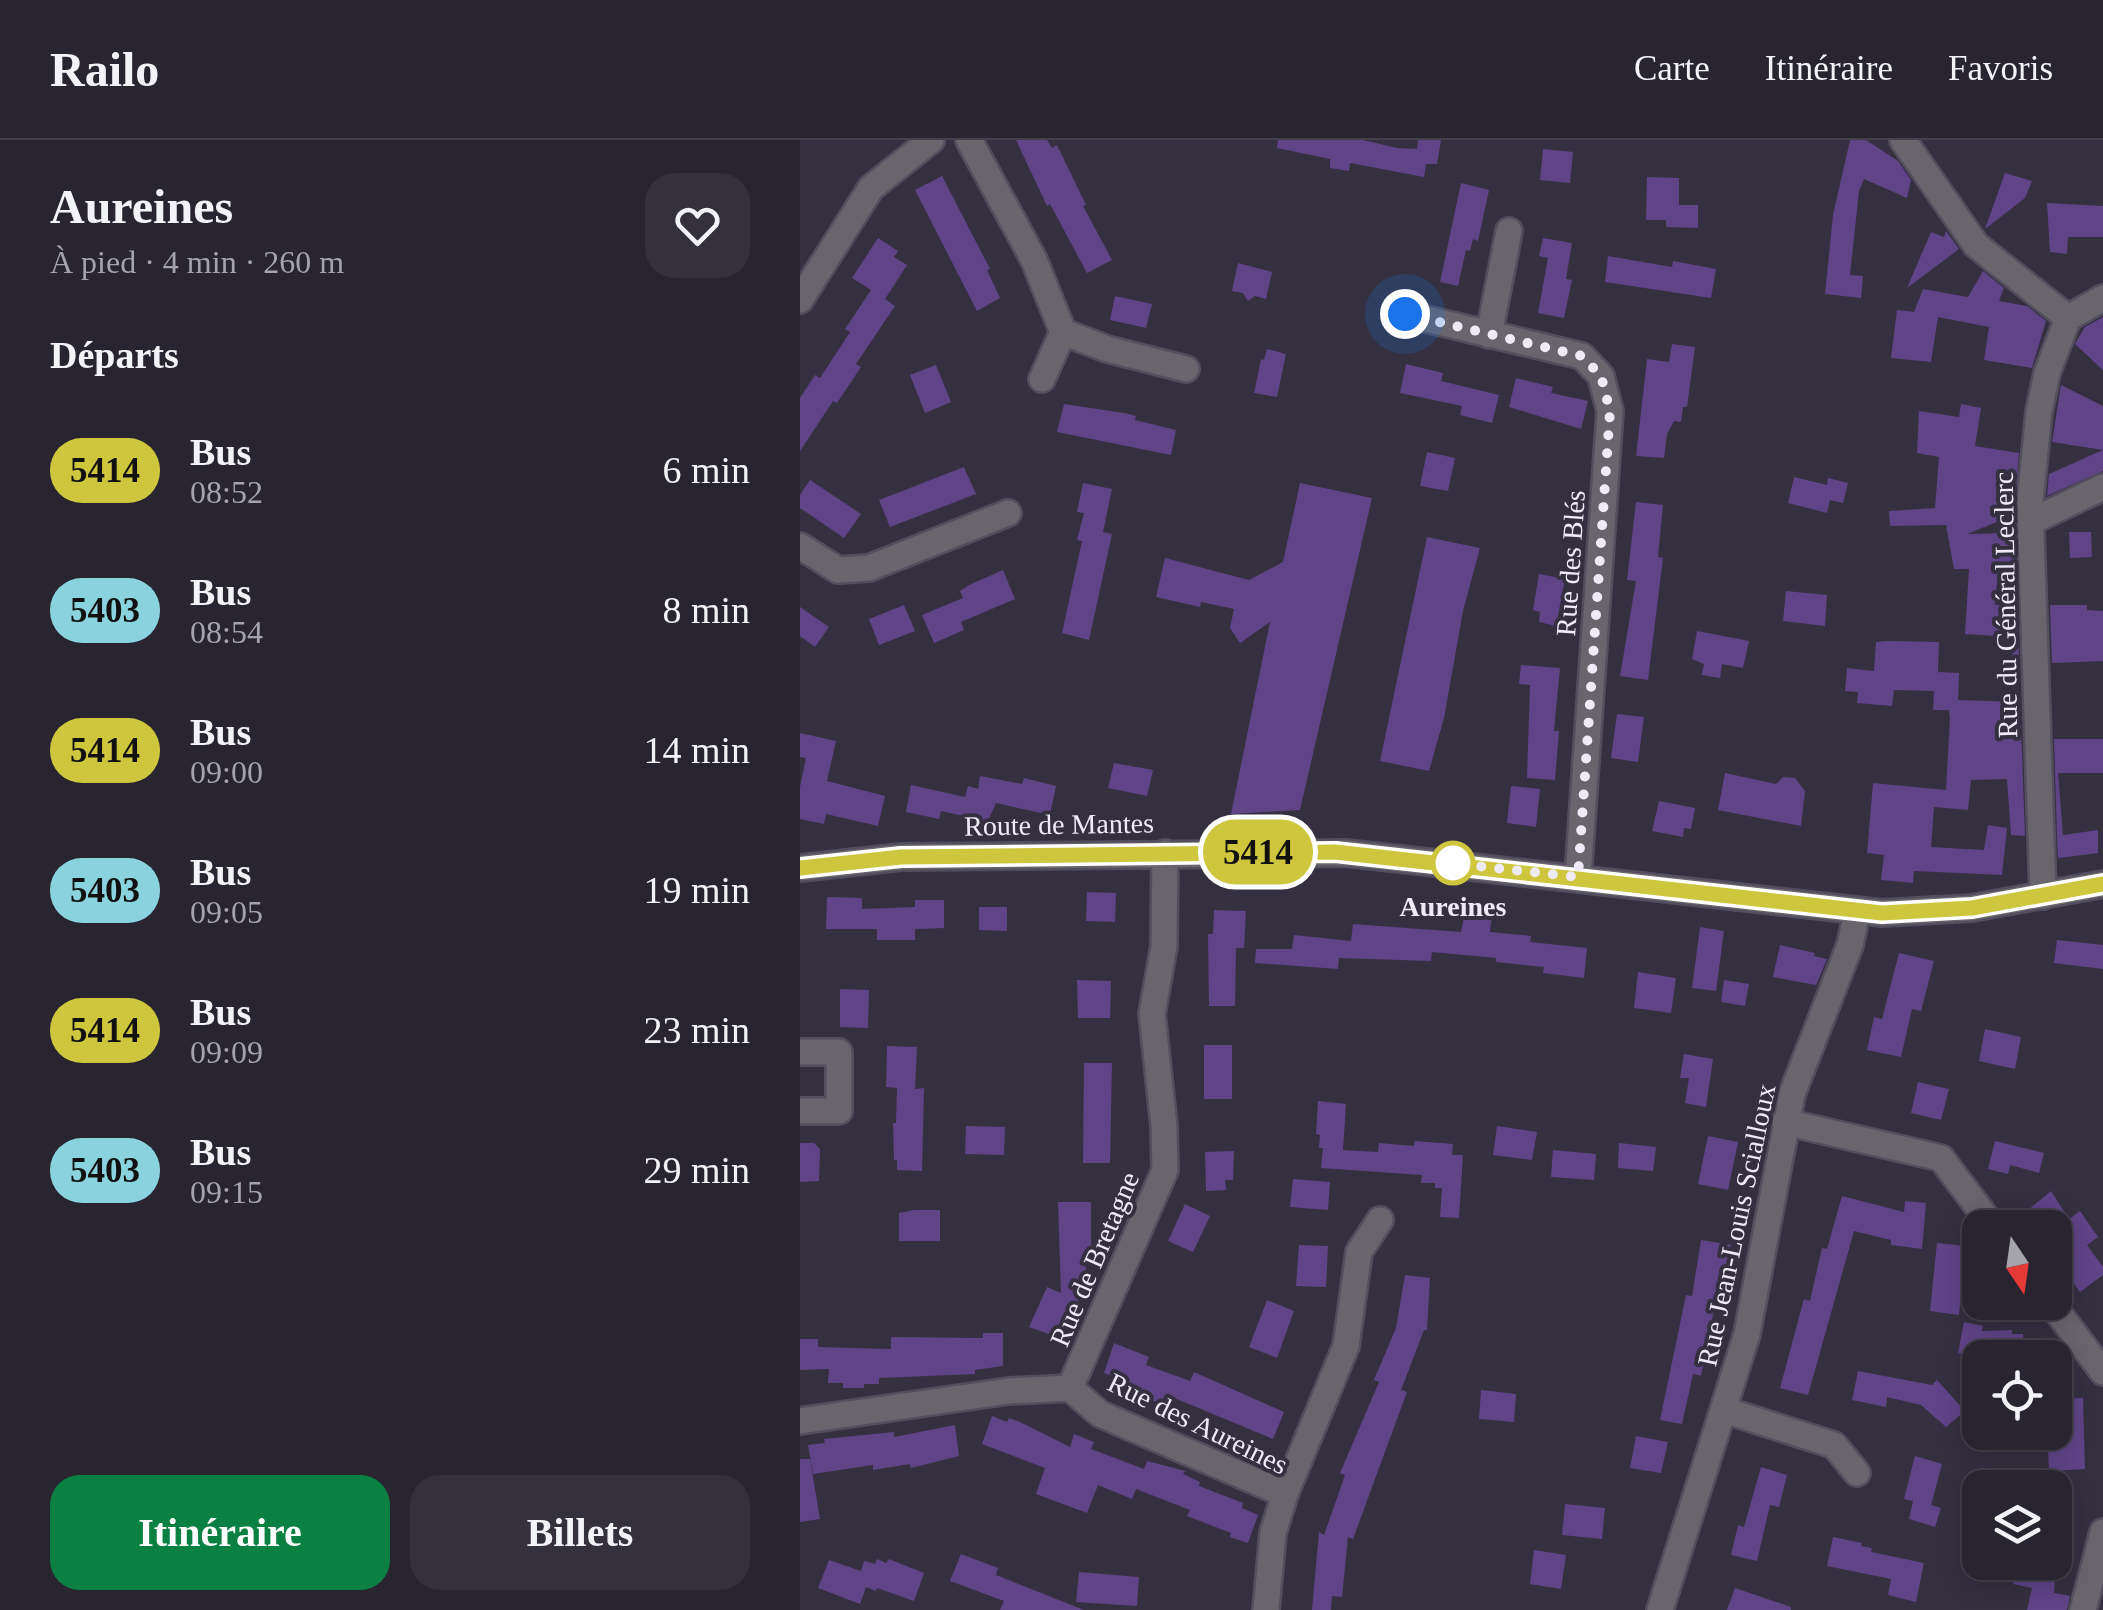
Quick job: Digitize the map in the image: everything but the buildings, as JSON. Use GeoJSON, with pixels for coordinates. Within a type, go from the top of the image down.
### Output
{"type":"FeatureCollection","features":[{"type":"Feature","properties":{"kind":"street"},"geometry":{"type":"LineString","coordinates":[[800,300],[871,188],[931,140]]}},
{"type":"Feature","properties":{"kind":"street"},"geometry":{"type":"LineString","coordinates":[[970,140],[1034,260],[1062,332],[1042,379]]}},
{"type":"Feature","properties":{"kind":"street"},"geometry":{"type":"LineString","coordinates":[[1903,140],[1976,245],[2068,318],[2103,298]]}},
{"type":"Feature","properties":{"kind":"street"},"geometry":{"type":"LineString","coordinates":[[1489,335],[1510,231]]}},
{"type":"Feature","properties":{"kind":"street","name":"Rue des Blés"},"geometry":{"type":"LineString","coordinates":[[1405,314],[1582,356],[1601,376],[1610,411],[1578,877]]}},
{"type":"Feature","properties":{"kind":"street","name":"Rue du Général Leclerc"},"geometry":{"type":"LineString","coordinates":[[2044,896],[2031,485],[2038,412],[2047,373],[2068,318]]}},
{"type":"Feature","properties":{"kind":"street"},"geometry":{"type":"LineString","coordinates":[[1062,332],[1107,349],[1186,369]]}},
{"type":"Feature","properties":{"kind":"street"},"geometry":{"type":"LineString","coordinates":[[2032,521],[2103,487]]}},
{"type":"Feature","properties":{"kind":"street"},"geometry":{"type":"LineString","coordinates":[[800,546],[838,570],[870,568],[1008,513]]}},
{"type":"Feature","properties":{"kind":"street","name":"Rue de Bretagne"},"geometry":{"type":"LineString","coordinates":[[1070,1388],[1165,1170],[1152,1014],[1164,946],[1165,853]]}},
{"type":"Feature","properties":{"kind":"street","name":"Route de Mantes"},"geometry":{"type":"LineString","coordinates":[[800,868],[901,857],[1346,853],[1857,912],[1972,908],[2103,884]]}},
{"type":"Feature","properties":{"kind":"street","name":"Rue Jean-Louis Scialloux"},"geometry":{"type":"LineString","coordinates":[[1660,1610],[1747,1334],[1784,1122],[1810,1042],[1850,944],[1857,912]]}},
{"type":"Feature","properties":{"kind":"street"},"geometry":{"type":"LineString","coordinates":[[800,1052],[839,1052],[839,1111],[800,1111]]}},
{"type":"Feature","properties":{"kind":"street"},"geometry":{"type":"LineString","coordinates":[[1784,1122],[1941,1158],[1980,1210]]}},
{"type":"Feature","properties":{"kind":"street"},"geometry":{"type":"LineString","coordinates":[[1286,1494],[1346,1346],[1359,1252],[1380,1220]]}},
{"type":"Feature","properties":{"kind":"street"},"geometry":{"type":"LineString","coordinates":[[2064,1320],[2103,1372]]}},
{"type":"Feature","properties":{"kind":"street","name":"Rue des Aureines"},"geometry":{"type":"LineString","coordinates":[[800,1421],[1009,1391],[1070,1388],[1100,1414],[1286,1494],[1273,1533],[1266,1610]]}},
{"type":"Feature","properties":{"kind":"street"},"geometry":{"type":"LineString","coordinates":[[1724,1410],[1834,1446],[1858,1474]]}},
{"type":"Feature","properties":{"kind":"street"},"geometry":{"type":"LineString","coordinates":[[2084,1610],[2103,1532]]}},
{"type":"Feature","properties":{"kind":"bus line","name":"5414"},"geometry":{"type":"LineString","coordinates":[[800,868],[901,857],[1335,852],[1882,913],[1972,908],[2103,884]]}},
{"type":"Feature","properties":{"kind":"place","name":"Aureines"},"geometry":{"type":"Point","coordinates":[1453,863]}},
{"type":"Feature","properties":{"kind":"route"},"geometry":{"type":"LineString","coordinates":[[1405,314],[1582,356],[1601,376],[1610,411],[1578,877],[1440,862],[1453,863]]}}]}
